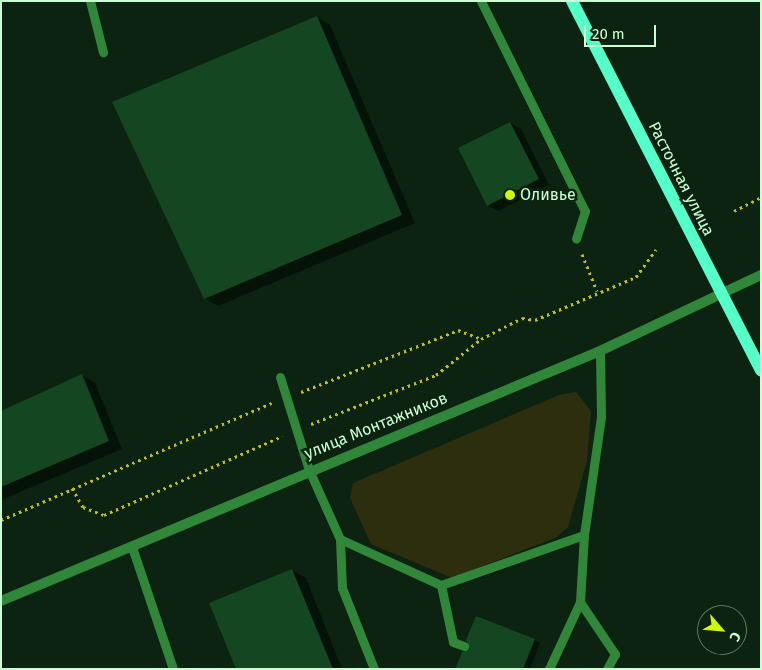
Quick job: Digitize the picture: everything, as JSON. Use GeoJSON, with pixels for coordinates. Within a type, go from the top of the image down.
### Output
{"type":"FeatureCollection","features":[{"type":"Feature","properties":{"kind":"main road","name":"Расточная улица"},"geometry":{"type":"LineString","coordinates":[[572,1],[761,371]]}},
{"type":"Feature","properties":{"kind":"street","name":"улица Монтажников"},"geometry":{"type":"LineString","coordinates":[[1,601],[309,470],[600,351],[761,275]]}},
{"type":"Feature","properties":{"kind":"lane"},"geometry":{"type":"LineString","coordinates":[[90,1],[103,52]]}},
{"type":"Feature","properties":{"kind":"lane"},"geometry":{"type":"LineString","coordinates":[[481,1],[585,212],[576,239]]}},
{"type":"Feature","properties":{"kind":"lane"},"geometry":{"type":"LineString","coordinates":[[549,669],[580,602],[584,534],[601,417],[600,351]]}},
{"type":"Feature","properties":{"kind":"lane"},"geometry":{"type":"LineString","coordinates":[[280,377],[283,399],[294,430],[309,470],[340,540],[342,588],[374,669]]}},
{"type":"Feature","properties":{"kind":"lane"},"geometry":{"type":"LineString","coordinates":[[340,540],[440,585],[584,534]]}},
{"type":"Feature","properties":{"kind":"lane"},"geometry":{"type":"LineString","coordinates":[[132,546],[172,669]]}},
{"type":"Feature","properties":{"kind":"lane"},"geometry":{"type":"LineString","coordinates":[[440,585],[453,642],[464,646]]}},
{"type":"Feature","properties":{"kind":"lane"},"geometry":{"type":"LineString","coordinates":[[580,602],[615,654],[607,669]]}},
{"type":"Feature","properties":{"kind":"path"},"geometry":{"type":"LineString","coordinates":[[734,211],[761,197]]}},
{"type":"Feature","properties":{"kind":"path"},"geometry":{"type":"LineString","coordinates":[[576,239],[597,291]]}},
{"type":"Feature","properties":{"kind":"path"},"geometry":{"type":"LineString","coordinates":[[72,488],[83,507],[104,515],[294,430],[436,375],[481,339],[522,318],[535,320],[597,291],[636,277],[656,248]]}},
{"type":"Feature","properties":{"kind":"path"},"geometry":{"type":"LineString","coordinates":[[1,520],[283,399],[458,330],[481,339]]}},
{"type":"Feature","properties":{"kind":"shaded area"},"geometry":{"type":"Polygon","coordinates":[[[576,392],[591,411],[587,461],[568,527],[557,537],[452,578],[371,544],[350,498],[353,483],[559,395],[576,392]]]}},
{"type":"Feature","properties":{"kind":"building"},"geometry":{"type":"Polygon","coordinates":[[[317,16],[402,215],[204,299],[112,102],[317,16]]]}},
{"type":"Feature","properties":{"kind":"building"},"geometry":{"type":"Polygon","coordinates":[[[510,122],[539,179],[487,206],[458,148],[510,122]]]}},
{"type":"Feature","properties":{"kind":"building"},"geometry":{"type":"Polygon","coordinates":[[[82,374],[109,441],[1,487],[1,411],[82,374]]]}},
{"type":"Feature","properties":{"kind":"building"},"geometry":{"type":"Polygon","coordinates":[[[292,569],[333,669],[236,669],[209,603],[292,569]]]}},
{"type":"Feature","properties":{"kind":"building"},"geometry":{"type":"Polygon","coordinates":[[[476,616],[535,639],[523,669],[455,669],[462,652],[470,649],[466,640],[476,616]]]}},
{"type":"Feature","properties":{"kind":"place","name":"Оливье"},"geometry":{"type":"Point","coordinates":[510,195]}}]}
